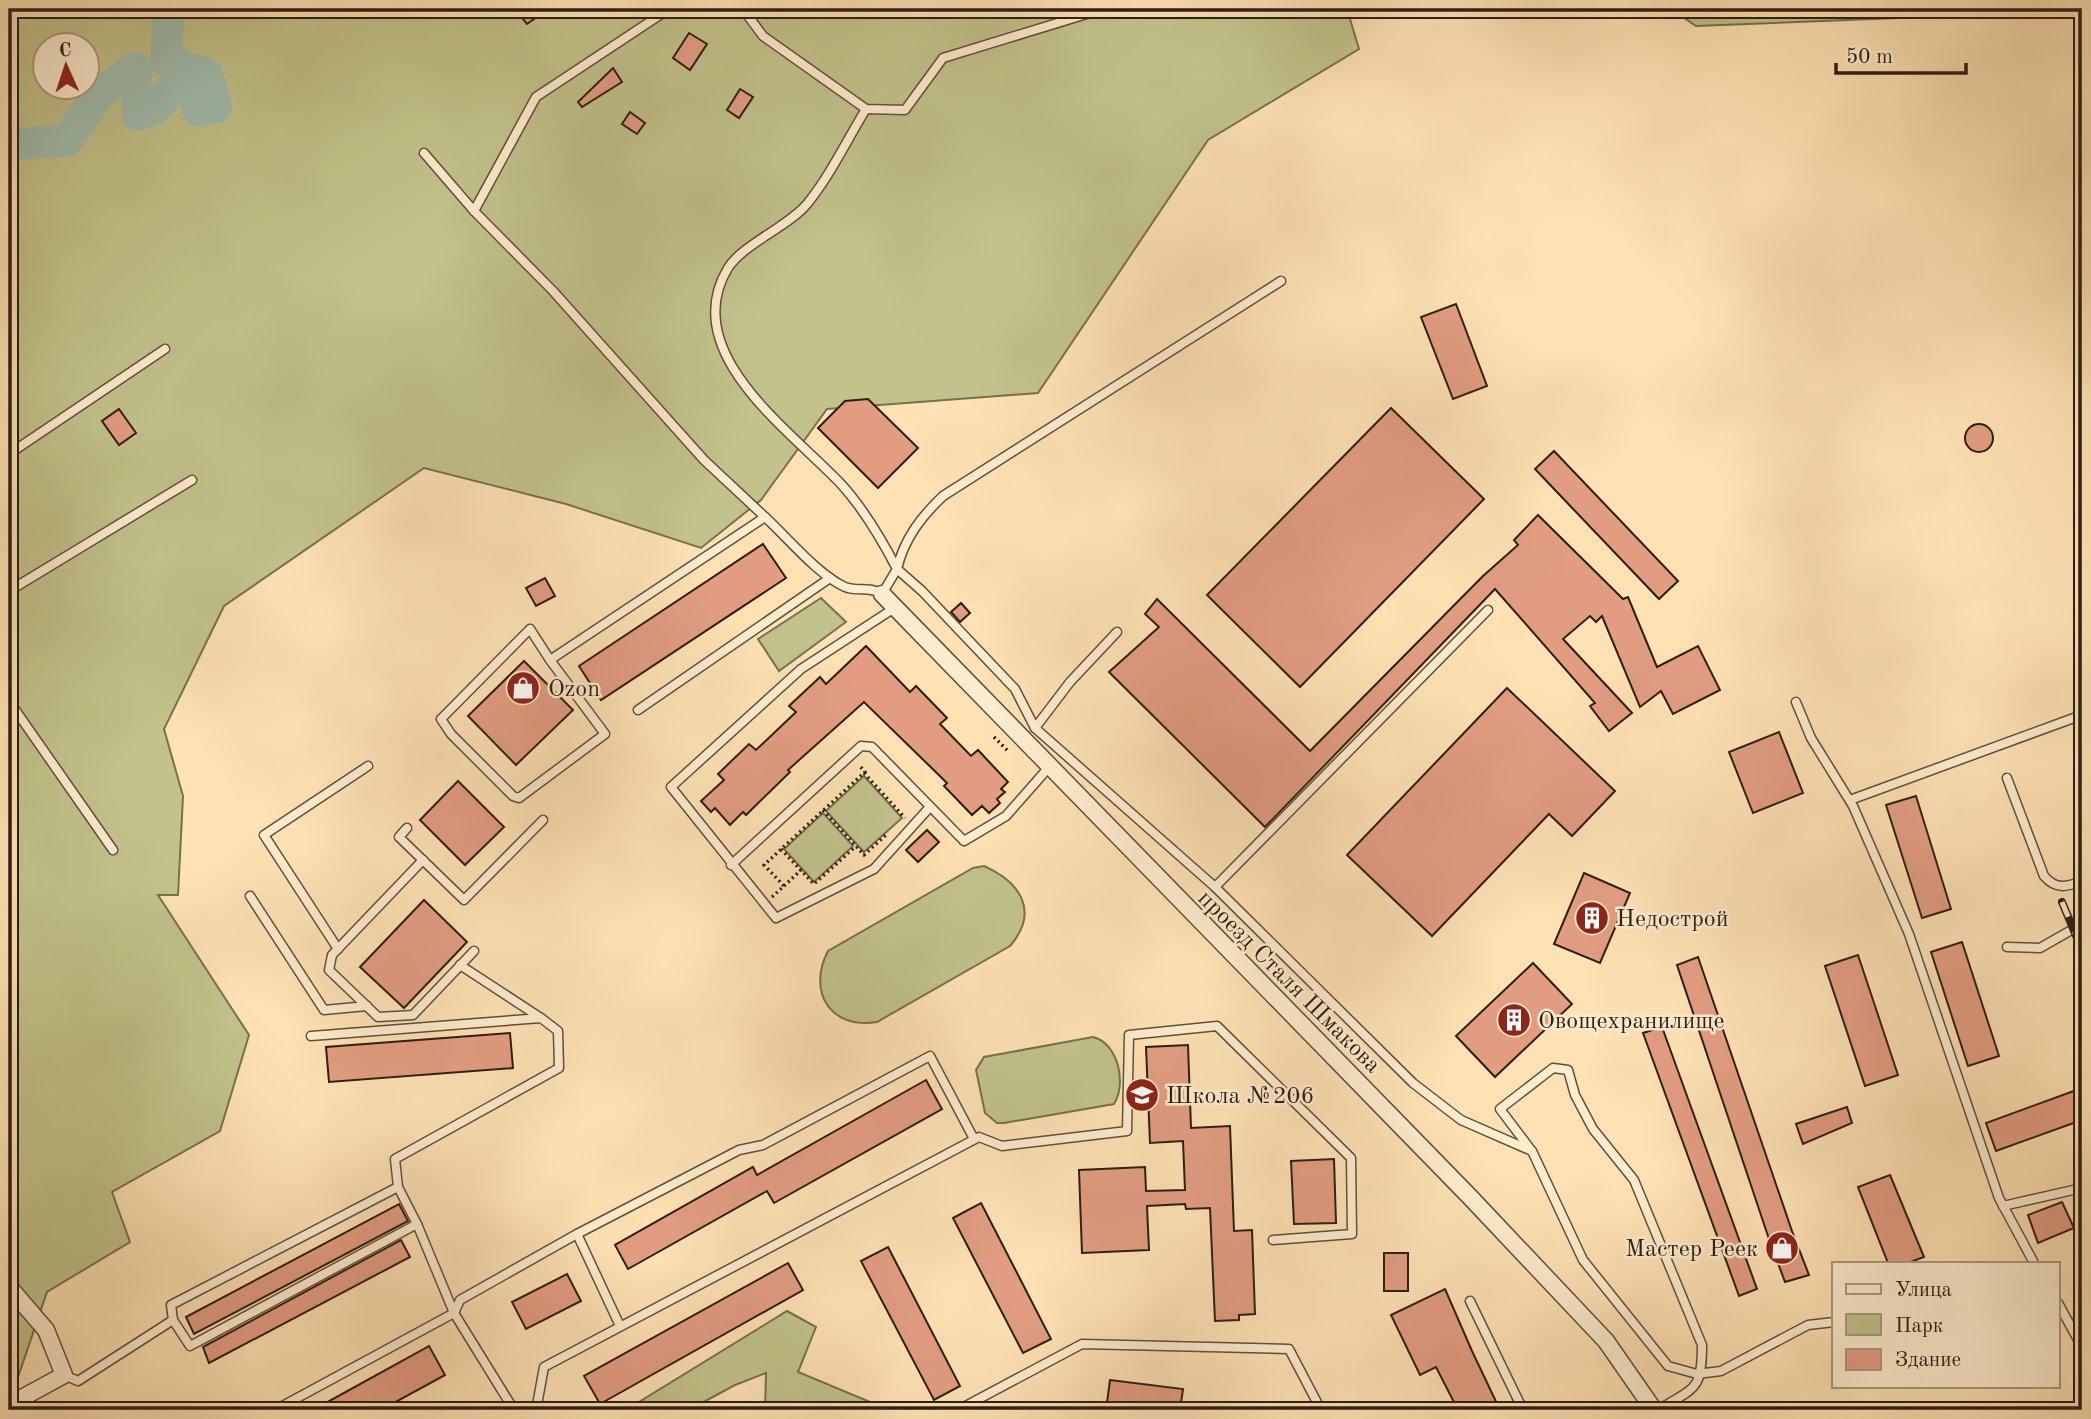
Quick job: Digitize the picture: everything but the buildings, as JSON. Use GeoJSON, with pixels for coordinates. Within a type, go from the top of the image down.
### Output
{"type":"FeatureCollection","features":[{"type":"Feature","properties":{"kind":"street","name":"проезд Сталя Шмакова"},"geometry":{"type":"LineString","coordinates":[[882,594],[1470,1196],[1606,1341],[1656,1410]]}},
{"type":"Feature","properties":{"kind":"street"},"geometry":{"type":"LineString","coordinates":[[9,1287],[46,1330],[64,1375],[9,1405]]}},
{"type":"Feature","properties":{"kind":"lane"},"geometry":{"type":"LineString","coordinates":[[474,211],[536,97],[669,9]]}},
{"type":"Feature","properties":{"kind":"lane"},"geometry":{"type":"LineString","coordinates":[[743,9],[763,36],[866,109],[905,110],[943,58],[1102,9]]}},
{"type":"Feature","properties":{"kind":"lane"},"geometry":{"type":"LineString","coordinates":[[866,109],[806,205],[729,265],[715,297],[720,348],[750,394],[844,487],[886,546],[897,569],[922,591],[1015,689],[1035,728],[1215,887],[1413,1083],[1461,1120],[1532,1151]]}},
{"type":"Feature","properties":{"kind":"lane"},"geometry":{"type":"LineString","coordinates":[[424,153],[474,211],[554,291],[704,460],[830,578],[848,588],[869,589],[882,594],[897,569],[902,548],[943,496],[1281,281]]}},
{"type":"Feature","properties":{"kind":"lane"},"geometry":{"type":"LineString","coordinates":[[9,454],[165,349]]}},
{"type":"Feature","properties":{"kind":"lane"},"geometry":{"type":"LineString","coordinates":[[9,591],[192,480]]}},
{"type":"Feature","properties":{"kind":"lane"},"geometry":{"type":"LineString","coordinates":[[550,660],[765,517]]}},
{"type":"Feature","properties":{"kind":"lane"},"geometry":{"type":"LineString","coordinates":[[638,710],[830,578]]}},
{"type":"Feature","properties":{"kind":"lane"},"geometry":{"type":"LineString","coordinates":[[896,607],[801,669],[673,782],[672,792],[776,918],[783,917],[868,873],[929,808]]}},
{"type":"Feature","properties":{"kind":"lane"},"geometry":{"type":"LineString","coordinates":[[1215,887],[1488,610]]}},
{"type":"Feature","properties":{"kind":"lane"},"geometry":{"type":"LineString","coordinates":[[530,629],[550,660],[605,734],[519,798],[513,796],[451,734],[440,719],[530,629]]}},
{"type":"Feature","properties":{"kind":"lane"},"geometry":{"type":"LineString","coordinates":[[1035,728],[1070,682],[1118,632]]}},
{"type":"Feature","properties":{"kind":"lane"},"geometry":{"type":"LineString","coordinates":[[9,701],[113,850]]}},
{"type":"Feature","properties":{"kind":"lane"},"geometry":{"type":"LineString","coordinates":[[1796,702],[1811,738],[1850,800],[1909,933],[2003,1206],[2033,1262]]}},
{"type":"Feature","properties":{"kind":"lane"},"geometry":{"type":"LineString","coordinates":[[1850,800],[2082,715]]}},
{"type":"Feature","properties":{"kind":"lane"},"geometry":{"type":"LineString","coordinates":[[731,865],[861,746],[872,747],[959,839],[969,840],[1006,816],[1049,766]]}},
{"type":"Feature","properties":{"kind":"lane"},"geometry":{"type":"LineString","coordinates":[[338,949],[264,835],[368,766]]}},
{"type":"Feature","properties":{"kind":"lane"},"geometry":{"type":"LineString","coordinates":[[2007,778],[2044,876],[2051,884],[2062,888],[2082,881]]}},
{"type":"Feature","properties":{"kind":"lane"},"geometry":{"type":"LineString","coordinates":[[407,828],[399,837],[464,900],[543,820]]}},
{"type":"Feature","properties":{"kind":"lane"},"geometry":{"type":"LineString","coordinates":[[423,860],[332,955],[329,970],[378,1017],[413,1014],[474,951]]}},
{"type":"Feature","properties":{"kind":"lane"},"geometry":{"type":"LineString","coordinates":[[250,896],[324,1010],[367,1006]]}},
{"type":"Feature","properties":{"kind":"lane"},"geometry":{"type":"LineString","coordinates":[[2007,947],[2040,948],[2082,923]]}},
{"type":"Feature","properties":{"kind":"lane"},"geometry":{"type":"LineString","coordinates":[[460,965],[558,1031],[559,1068],[395,1160],[398,1188],[417,1224],[454,1313],[514,1410]]}},
{"type":"Feature","properties":{"kind":"lane"},"geometry":{"type":"LineString","coordinates":[[311,1036],[541,1018]]}},
{"type":"Feature","properties":{"kind":"lane"},"geometry":{"type":"LineString","coordinates":[[536,1409],[544,1367],[974,1139],[979,1137],[1002,1146],[1127,1131],[1129,1035],[1217,1026],[1351,1158],[1352,1234],[1273,1240]]}},
{"type":"Feature","properties":{"kind":"lane"},"geometry":{"type":"LineString","coordinates":[[275,1410],[454,1313],[460,1300],[577,1234],[738,1150],[763,1145],[930,1056],[974,1139]]}},
{"type":"Feature","properties":{"kind":"lane"},"geometry":{"type":"LineString","coordinates":[[1656,1410],[1696,1387],[1702,1373],[1702,1345],[1634,1180],[1593,1129],[1575,1095],[1568,1070],[1553,1068],[1530,1083],[1500,1109],[1532,1151],[1583,1261],[1668,1366],[1702,1373],[1721,1371],[1808,1325],[1832,1322]]}},
{"type":"Feature","properties":{"kind":"lane"},"geometry":{"type":"LineString","coordinates":[[398,1188],[172,1305],[173,1320],[190,1346],[417,1224]]}},
{"type":"Feature","properties":{"kind":"lane"},"geometry":{"type":"LineString","coordinates":[[2003,1206],[2082,1188]]}},
{"type":"Feature","properties":{"kind":"lane"},"geometry":{"type":"LineString","coordinates":[[577,1234],[620,1326]]}},
{"type":"Feature","properties":{"kind":"lane"},"geometry":{"type":"LineString","coordinates":[[1470,1301],[1523,1410]]}},
{"type":"Feature","properties":{"kind":"lane"},"geometry":{"type":"LineString","coordinates":[[2060,1306],[2080,1335],[2082,1347]]}},
{"type":"Feature","properties":{"kind":"lane"},"geometry":{"type":"LineString","coordinates":[[64,1375],[78,1381],[173,1320]]}},
{"type":"Feature","properties":{"kind":"lane"},"geometry":{"type":"LineString","coordinates":[[958,1410],[1082,1344],[1289,1349],[1321,1410]]}},
{"type":"Feature","properties":{"kind":"path"},"geometry":{"type":"LineString","coordinates":[[994,737],[1009,752]]}},
{"type":"Feature","properties":{"kind":"path"},"geometry":{"type":"LineString","coordinates":[[850,756],[913,827]]}},
{"type":"Feature","properties":{"kind":"path"},"geometry":{"type":"LineString","coordinates":[[784,886],[764,865],[864,773]]}},
{"type":"Feature","properties":{"kind":"path"},"geometry":{"type":"LineString","coordinates":[[823,810],[864,855],[904,817]]}},
{"type":"Feature","properties":{"kind":"path"},"geometry":{"type":"LineString","coordinates":[[781,849],[814,884],[856,846]]}},
{"type":"Feature","properties":{"kind":"path"},"geometry":{"type":"LineString","coordinates":[[763,905],[801,870]]}},
{"type":"Feature","properties":{"kind":"green space"},"geometry":{"type":"Polygon","coordinates":[[[9,9],[1347,9],[1359,49],[1208,140],[1038,393],[827,409],[761,500],[701,548],[566,504],[424,468],[224,606],[164,729],[183,796],[178,895],[158,895],[249,1035],[220,1131],[112,1192],[130,1242],[47,1292],[18,1377],[9,1383],[9,9]]]}},
{"type":"Feature","properties":{"kind":"green space"},"geometry":{"type":"Polygon","coordinates":[[[1671,9],[2082,9],[2082,11],[1696,26],[1671,9]]]}},
{"type":"Feature","properties":{"kind":"green space"},"geometry":{"type":"Polygon","coordinates":[[[821,598],[846,622],[779,671],[758,639],[821,598]]]}},
{"type":"Feature","properties":{"kind":"green space"},"geometry":{"type":"Polygon","coordinates":[[[864,776],[902,818],[864,852],[826,811],[864,776]]]}},
{"type":"Feature","properties":{"kind":"green space"},"geometry":{"type":"Polygon","coordinates":[[[823,813],[853,846],[814,882],[784,849],[823,813]]]}},
{"type":"Feature","properties":{"kind":"green space"},"geometry":{"type":"Polygon","coordinates":[[[984,866],[1007,880],[1022,899],[1024,921],[1010,946],[877,1022],[861,1023],[835,1014],[822,993],[820,980],[828,951],[973,868],[984,866]]]}},
{"type":"Feature","properties":{"kind":"green space"},"geometry":{"type":"Polygon","coordinates":[[[1093,1037],[1109,1047],[1118,1065],[1120,1086],[1114,1104],[1004,1123],[997,1123],[985,1113],[976,1070],[984,1057],[1093,1037]]]}},
{"type":"Feature","properties":{"kind":"green space"},"geometry":{"type":"Polygon","coordinates":[[[787,1311],[816,1327],[798,1372],[875,1404],[877,1410],[765,1410],[766,1373],[735,1385],[689,1410],[626,1410],[787,1311]]]}},
{"type":"Feature","properties":{"kind":"waterway"},"geometry":{"type":"LineString","coordinates":[[9,144],[67,141],[99,94],[135,68],[138,115],[156,108],[176,84],[190,90],[199,111],[216,107],[207,74],[166,61],[168,9]]}},
{"type":"Feature","properties":{"kind":"railway"},"geometry":{"type":"LineString","coordinates":[[2062,902],[2082,950]]}},
{"type":"Feature","properties":{"kind":"place","name":"Ozon"},"geometry":{"type":"Point","coordinates":[523,688]}},
{"type":"Feature","properties":{"kind":"place","name":"Недострой"},"geometry":{"type":"Point","coordinates":[1592,918]}},
{"type":"Feature","properties":{"kind":"place","name":"Овощехранилище"},"geometry":{"type":"Point","coordinates":[1514,1020]}},
{"type":"Feature","properties":{"kind":"place","name":"Школа №206"},"geometry":{"type":"Point","coordinates":[1142,1095]}},
{"type":"Feature","properties":{"kind":"place","name":"Мастер Реек"},"geometry":{"type":"Point","coordinates":[1782,1248]}}]}
